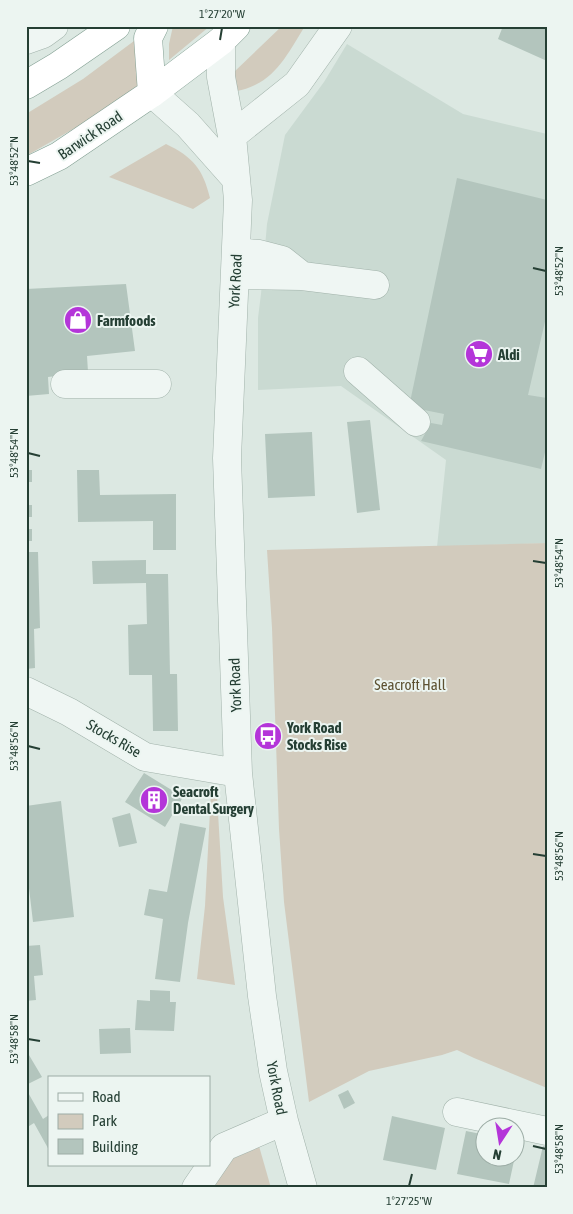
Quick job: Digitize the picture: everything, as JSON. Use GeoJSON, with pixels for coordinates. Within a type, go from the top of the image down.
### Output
{"type":"FeatureCollection","features":[{"type":"Feature","properties":{"kind":"highway"},"geometry":{"type":"LineString","coordinates":[[26,85],[58,66],[116,26]]}},
{"type":"Feature","properties":{"kind":"highway"},"geometry":{"type":"LineString","coordinates":[[152,93],[148,38],[154,26]]}},
{"type":"Feature","properties":{"kind":"highway","name":"York Road"},"geometry":{"type":"LineString","coordinates":[[152,93],[229,34]]}},
{"type":"Feature","properties":{"kind":"highway","name":"Barwick Road"},"geometry":{"type":"LineString","coordinates":[[26,172],[59,156],[152,93]]}},
{"type":"Feature","properties":{"kind":"street"},"geometry":{"type":"LineString","coordinates":[[26,40],[43,34],[54,26]]}},
{"type":"Feature","properties":{"kind":"street"},"geometry":{"type":"LineString","coordinates":[[232,136],[297,84],[338,26]]}},
{"type":"Feature","properties":{"kind":"street","name":"York Road"},"geometry":{"type":"LineString","coordinates":[[229,34],[221,76],[232,136],[238,200],[227,458],[238,773],[262,996],[273,1072],[284,1121],[303,1188]]}},
{"type":"Feature","properties":{"kind":"street"},"geometry":{"type":"LineString","coordinates":[[152,93],[188,125],[235,178]]}},
{"type":"Feature","properties":{"kind":"street"},"geometry":{"type":"LineString","coordinates":[[235,264],[302,276],[375,285]]}},
{"type":"Feature","properties":{"kind":"street"},"geometry":{"type":"LineString","coordinates":[[358,371],[416,422]]}},
{"type":"Feature","properties":{"kind":"street"},"geometry":{"type":"LineString","coordinates":[[65,384],[157,384]]}},
{"type":"Feature","properties":{"kind":"street","name":"Stocks Rise"},"geometry":{"type":"LineString","coordinates":[[26,691],[69,712],[145,757],[238,773]]}},
{"type":"Feature","properties":{"kind":"street"},"geometry":{"type":"LineString","coordinates":[[457,1112],[547,1131]]}},
{"type":"Feature","properties":{"kind":"street"},"geometry":{"type":"LineString","coordinates":[[196,1188],[224,1147],[284,1121]]}},
{"type":"Feature","properties":{"kind":"shaded area"},"geometry":{"type":"Polygon","coordinates":[[[347,44],[463,114],[547,134],[547,543],[437,547],[446,460],[341,386],[258,390],[258,318],[267,224],[285,135],[324,82],[347,44]]]}},
{"type":"Feature","properties":{"kind":"green space"},"geometry":{"type":"Polygon","coordinates":[[[173,26],[210,26],[169,60],[169,44],[173,26]]]}},
{"type":"Feature","properties":{"kind":"green space"},"geometry":{"type":"Polygon","coordinates":[[[282,26],[305,26],[284,60],[271,74],[255,85],[237,91],[234,72],[282,26]]]}},
{"type":"Feature","properties":{"kind":"green space"},"geometry":{"type":"Polygon","coordinates":[[[138,38],[141,86],[103,112],[26,156],[26,114],[83,79],[138,38]]]}},
{"type":"Feature","properties":{"kind":"green space"},"geometry":{"type":"Polygon","coordinates":[[[166,144],[190,159],[204,179],[210,198],[193,209],[109,177],[166,144]]]}},
{"type":"Feature","properties":{"kind":"green space","name":"Seacroft Hall"},"geometry":{"type":"Polygon","coordinates":[[[547,543],[547,1088],[457,1050],[369,1071],[309,1102],[284,902],[267,550],[547,543]]]}},
{"type":"Feature","properties":{"kind":"green space"},"geometry":{"type":"Polygon","coordinates":[[[211,792],[217,796],[223,897],[235,985],[197,979],[205,906],[211,792]]]}},
{"type":"Feature","properties":{"kind":"green space"},"geometry":{"type":"Polygon","coordinates":[[[257,1139],[271,1188],[208,1188],[213,1171],[257,1139]]]}},
{"type":"Feature","properties":{"kind":"building"},"geometry":{"type":"Polygon","coordinates":[[[503,26],[547,26],[547,61],[498,39],[503,26]]]}},
{"type":"Feature","properties":{"kind":"building","name":"Aldi"},"geometry":{"type":"Polygon","coordinates":[[[457,178],[547,200],[547,313],[528,395],[547,398],[547,444],[541,469],[421,441],[431,423],[442,425],[444,414],[409,407],[457,178]]]}},
{"type":"Feature","properties":{"kind":"building","name":"Farmfoods"},"geometry":{"type":"Polygon","coordinates":[[[126,284],[135,351],[87,356],[88,372],[48,377],[49,394],[26,396],[26,289],[126,284]]]}},
{"type":"Feature","properties":{"kind":"building"},"geometry":{"type":"Polygon","coordinates":[[[370,420],[380,510],[357,513],[347,422],[370,420]]]}},
{"type":"Feature","properties":{"kind":"building"},"geometry":{"type":"Polygon","coordinates":[[[312,432],[315,496],[268,498],[265,434],[312,432]]]}},
{"type":"Feature","properties":{"kind":"building"},"geometry":{"type":"Polygon","coordinates":[[[26,470],[32,470],[32,482],[26,482],[26,470]]]}},
{"type":"Feature","properties":{"kind":"building"},"geometry":{"type":"Polygon","coordinates":[[[77,470],[99,470],[100,495],[176,494],[176,550],[153,550],[153,521],[78,522],[77,470]]]}},
{"type":"Feature","properties":{"kind":"building"},"geometry":{"type":"Polygon","coordinates":[[[26,505],[32,505],[32,517],[26,517],[26,505]]]}},
{"type":"Feature","properties":{"kind":"building"},"geometry":{"type":"Polygon","coordinates":[[[26,529],[32,529],[32,541],[26,541],[26,529]]]}},
{"type":"Feature","properties":{"kind":"building"},"geometry":{"type":"Polygon","coordinates":[[[26,552],[38,552],[40,628],[34,629],[35,668],[26,669],[26,552]]]}},
{"type":"Feature","properties":{"kind":"building"},"geometry":{"type":"Polygon","coordinates":[[[146,560],[146,574],[168,574],[170,674],[177,674],[178,731],[153,731],[152,675],[129,675],[128,625],[147,624],[146,583],[93,584],[92,561],[146,560]]]}},
{"type":"Feature","properties":{"kind":"building","name":"Seacroft Dental Surgery"},"geometry":{"type":"Polygon","coordinates":[[[144,773],[183,797],[165,827],[125,802],[144,773]]]}},
{"type":"Feature","properties":{"kind":"building"},"geometry":{"type":"Polygon","coordinates":[[[61,801],[74,917],[33,922],[26,863],[26,806],[61,801]]]}},
{"type":"Feature","properties":{"kind":"building"},"geometry":{"type":"Polygon","coordinates":[[[130,813],[137,843],[119,847],[112,818],[130,813]]]}},
{"type":"Feature","properties":{"kind":"building"},"geometry":{"type":"Polygon","coordinates":[[[180,823],[206,828],[188,923],[180,982],[155,979],[163,919],[144,915],[149,889],[167,892],[180,823]]]}},
{"type":"Feature","properties":{"kind":"building"},"geometry":{"type":"Polygon","coordinates":[[[40,945],[43,975],[34,976],[36,1000],[26,1001],[26,946],[40,945]]]}},
{"type":"Feature","properties":{"kind":"building"},"geometry":{"type":"Polygon","coordinates":[[[150,990],[170,991],[170,1002],[176,1002],[174,1031],[135,1030],[137,1000],[150,1001],[150,990]]]}},
{"type":"Feature","properties":{"kind":"building"},"geometry":{"type":"Polygon","coordinates":[[[130,1028],[131,1053],[100,1054],[99,1029],[130,1028]]]}},
{"type":"Feature","properties":{"kind":"building"},"geometry":{"type":"Polygon","coordinates":[[[26,1050],[42,1077],[26,1085],[26,1050]]]}},
{"type":"Feature","properties":{"kind":"building"},"geometry":{"type":"Polygon","coordinates":[[[26,1089],[43,1119],[48,1116],[48,1148],[34,1123],[26,1128],[26,1089]]]}},
{"type":"Feature","properties":{"kind":"building"},"geometry":{"type":"Polygon","coordinates":[[[348,1090],[355,1103],[344,1109],[338,1095],[348,1090]]]}},
{"type":"Feature","properties":{"kind":"building"},"geometry":{"type":"Polygon","coordinates":[[[392,1116],[445,1128],[436,1170],[383,1160],[392,1116]]]}},
{"type":"Feature","properties":{"kind":"building"},"geometry":{"type":"Polygon","coordinates":[[[466,1131],[476,1133],[476,1166],[513,1166],[509,1184],[457,1174],[466,1131]]]}},
{"type":"Feature","properties":{"kind":"building"},"geometry":{"type":"Polygon","coordinates":[[[543,1146],[547,1147],[547,1188],[533,1188],[543,1146]]]}},
{"type":"Feature","properties":{"kind":"place","name":"Farmfoods"},"geometry":{"type":"Point","coordinates":[78,320]}},
{"type":"Feature","properties":{"kind":"place","name":"Aldi"},"geometry":{"type":"Point","coordinates":[479,354]}},
{"type":"Feature","properties":{"kind":"place","name":"York Road Stocks Rise"},"geometry":{"type":"Point","coordinates":[268,736]}},
{"type":"Feature","properties":{"kind":"place","name":"Seacroft Dental Surgery"},"geometry":{"type":"Point","coordinates":[154,800]}}]}
